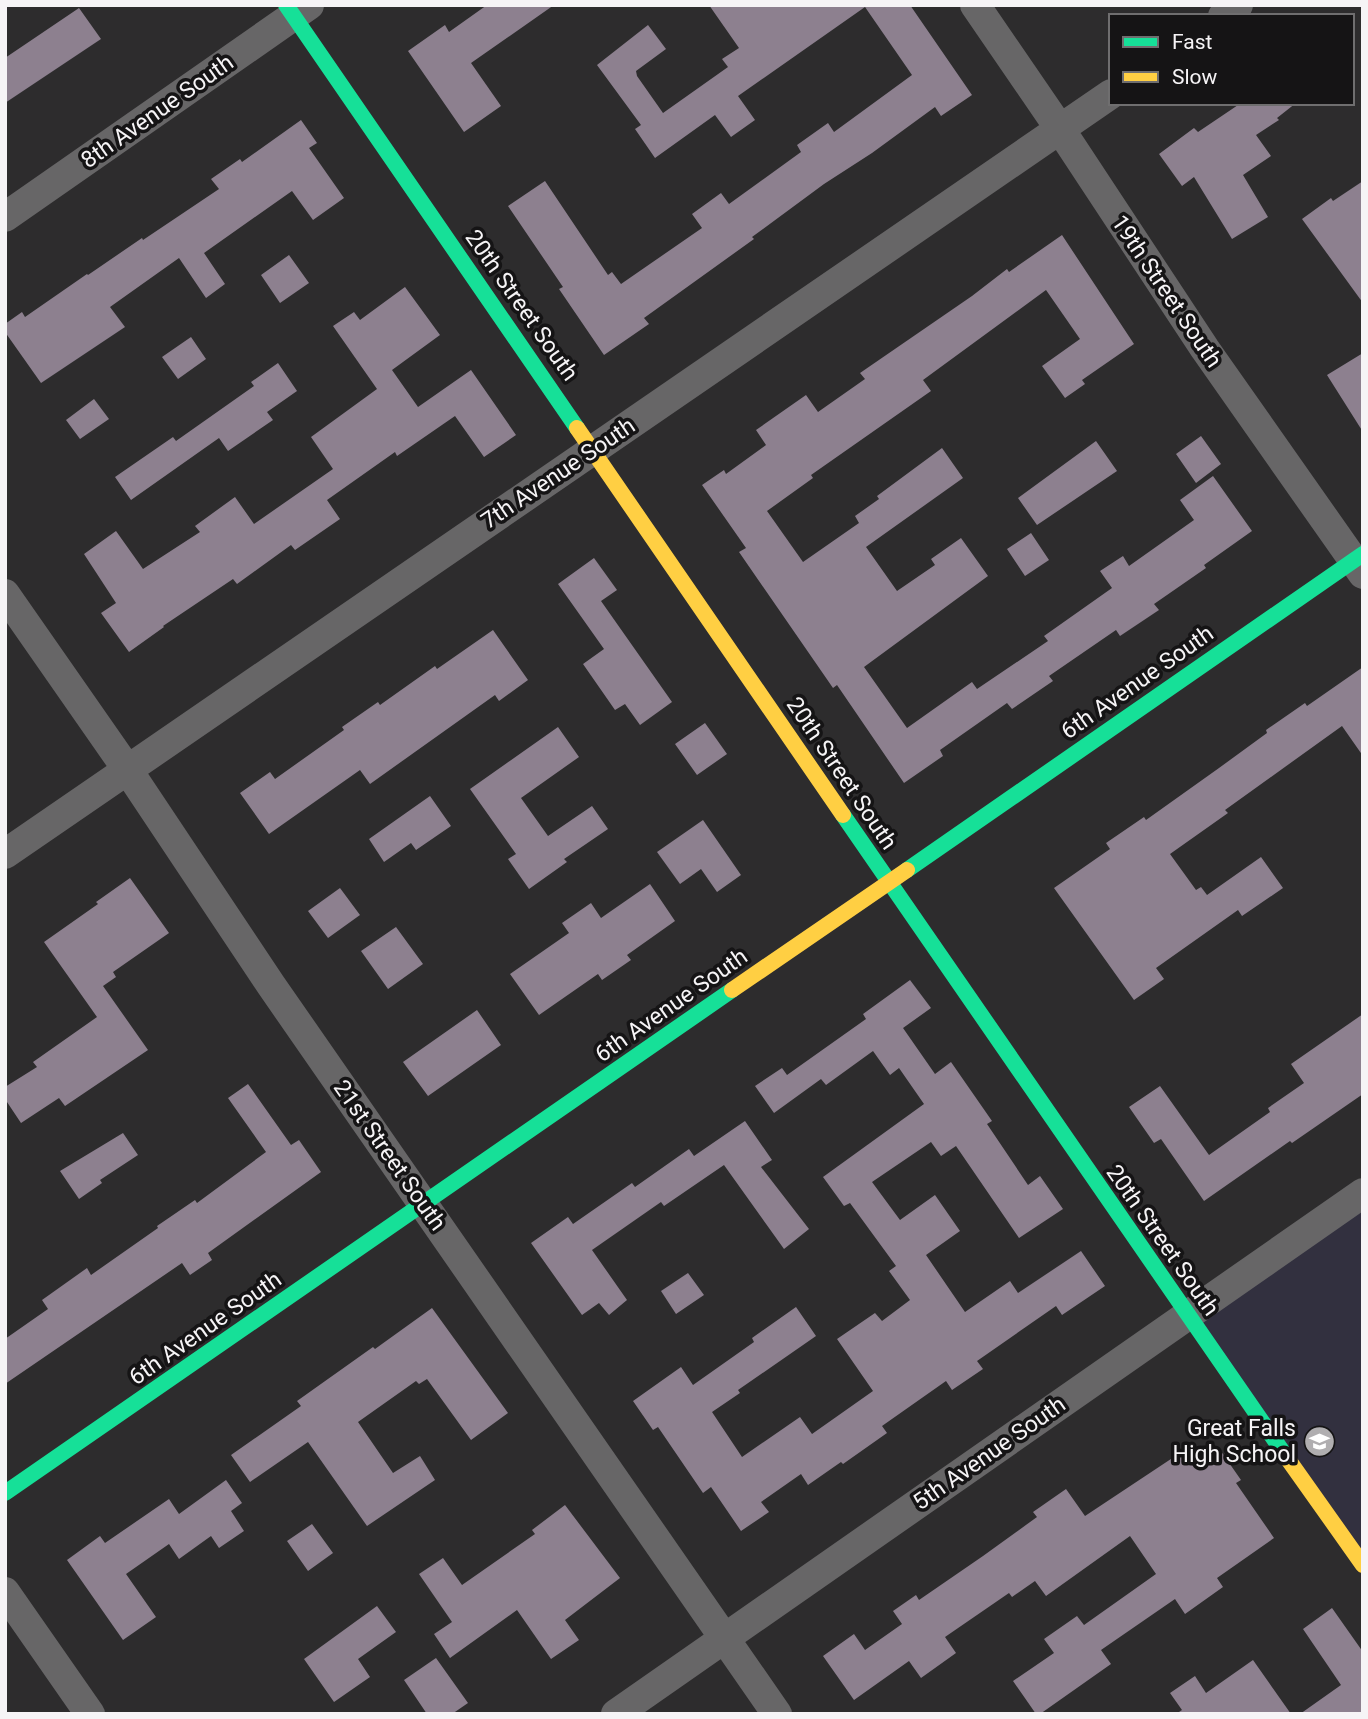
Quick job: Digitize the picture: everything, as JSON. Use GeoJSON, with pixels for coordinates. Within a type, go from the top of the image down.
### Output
{"type":"FeatureCollection","features":[{"type":"Feature","properties":{"kind":"street","name":"19th Street South"},"geometry":{"type":"LineString","coordinates":[[975,5],[1205,349],[1360,563]]}},
{"type":"Feature","properties":{"kind":"street","name":"8th Avenue South"},"geometry":{"type":"LineString","coordinates":[[5,217],[296,9]]}},
{"type":"Feature","properties":{"kind":"street","name":"20th Street South"},"geometry":{"type":"LineString","coordinates":[[296,9],[889,882],[1186,1314],[1363,1565]]}},
{"type":"Feature","properties":{"kind":"street","name":"7th Avenue South"},"geometry":{"type":"LineString","coordinates":[[5,854],[1109,95]]}},
{"type":"Feature","properties":{"kind":"street","name":"6th Avenue South"},"geometry":{"type":"LineString","coordinates":[[5,1493],[889,882],[1360,563]]}},
{"type":"Feature","properties":{"kind":"street","name":"21st Street South"},"geometry":{"type":"LineString","coordinates":[[5,594],[127,769],[271,985],[778,1714]]}},
{"type":"Feature","properties":{"kind":"street","name":"5th Avenue South"},"geometry":{"type":"LineString","coordinates":[[616,1714],[1363,1193]]}},
{"type":"Feature","properties":{"kind":"street"},"geometry":{"type":"LineString","coordinates":[[5,1592],[90,1714]]}},
{"type":"Feature","properties":{"kind":"shaded area","name":"Great Falls High School"},"geometry":{"type":"Polygon","coordinates":[[[1363,1193],[1363,1567],[1186,1314],[1363,1193]]]}},
{"type":"Feature","properties":{"kind":"building"},"geometry":{"type":"Polygon","coordinates":[[[487,5],[554,5],[471,63],[501,106],[464,132],[408,51],[445,25],[449,32],[487,5]]]}},
{"type":"Feature","properties":{"kind":"building"},"geometry":{"type":"Polygon","coordinates":[[[709,5],[910,5],[972,95],[941,116],[935,107],[824,184],[752,237],[754,239],[644,318],[649,324],[604,355],[559,289],[563,287],[508,206],[545,181],[608,275],[612,272],[621,284],[702,228],[692,214],[721,193],[729,204],[801,152],[797,145],[828,123],[834,132],[912,75],[865,7],[738,96],[755,120],[731,137],[715,115],[655,158],[635,129],[641,125],[597,65],[648,25],[666,49],[636,71],[663,113],[728,67],[722,59],[739,48],[709,5]]]}},
{"type":"Feature","properties":{"kind":"building"},"geometry":{"type":"Polygon","coordinates":[[[79,8],[101,39],[5,103],[5,58],[79,8]]]}},
{"type":"Feature","properties":{"kind":"building"},"geometry":{"type":"Polygon","coordinates":[[[1238,105],[1293,105],[1277,118],[1279,120],[1256,135],[1271,156],[1243,175],[1268,217],[1232,239],[1194,177],[1182,186],[1159,154],[1194,128],[1198,132],[1238,105]]]}},
{"type":"Feature","properties":{"kind":"building"},"geometry":{"type":"Polygon","coordinates":[[[301,120],[317,143],[309,148],[344,198],[313,220],[292,191],[204,253],[225,284],[206,298],[179,258],[110,307],[125,327],[41,383],[5,332],[5,324],[22,312],[25,317],[219,189],[211,179],[240,159],[242,162],[301,120]]]}},
{"type":"Feature","properties":{"kind":"building"},"geometry":{"type":"Polygon","coordinates":[[[1363,181],[1363,303],[1302,219],[1331,198],[1333,201],[1363,181]]]}},
{"type":"Feature","properties":{"kind":"building"},"geometry":{"type":"Polygon","coordinates":[[[1062,235],[1134,344],[1082,380],[1085,384],[1065,398],[1042,366],[1080,339],[1046,290],[923,380],[931,391],[811,475],[813,478],[767,511],[803,562],[859,523],[855,516],[879,499],[877,496],[942,448],[963,478],[866,547],[897,591],[935,565],[931,559],[961,538],[988,576],[864,667],[907,728],[972,682],[977,689],[1048,641],[1044,636],[1112,588],[1100,571],[1123,556],[1129,566],[1194,520],[1180,500],[1213,476],[1252,531],[1204,565],[1206,568],[1154,604],[1159,610],[1120,636],[1116,630],[1049,676],[1053,681],[1012,709],[1007,703],[940,750],[943,756],[904,783],[837,685],[833,688],[739,552],[746,548],[702,485],[724,470],[726,474],[766,445],[756,430],[806,395],[818,412],[865,379],[860,373],[1007,269],[1009,272],[1062,235]]]}},
{"type":"Feature","properties":{"kind":"building"},"geometry":{"type":"Polygon","coordinates":[[[289,255],[309,283],[280,303],[261,275],[289,255]]]}},
{"type":"Feature","properties":{"kind":"building"},"geometry":{"type":"Polygon","coordinates":[[[405,287],[440,335],[392,370],[418,407],[471,370],[516,435],[484,457],[455,416],[397,456],[395,452],[327,500],[340,519],[295,550],[291,545],[237,584],[233,579],[129,652],[101,613],[116,603],[84,554],[116,531],[143,569],[200,532],[195,526],[235,497],[254,524],[333,469],[311,437],[377,389],[333,326],[354,312],[360,320],[405,287]]]}},
{"type":"Feature","properties":{"kind":"building"},"geometry":{"type":"Polygon","coordinates":[[[191,337],[206,359],[178,379],[162,357],[191,337]]]}},
{"type":"Feature","properties":{"kind":"building"},"geometry":{"type":"Polygon","coordinates":[[[1363,353],[1363,432],[1327,375],[1363,353]]]}},
{"type":"Feature","properties":{"kind":"building"},"geometry":{"type":"Polygon","coordinates":[[[278,363],[297,391],[267,412],[273,420],[228,451],[219,438],[131,500],[115,477],[173,437],[176,441],[254,386],[251,382],[278,363]]]}},
{"type":"Feature","properties":{"kind":"building"},"geometry":{"type":"Polygon","coordinates":[[[94,399],[109,419],[80,439],[66,420],[94,399]]]}},
{"type":"Feature","properties":{"kind":"building"},"geometry":{"type":"Polygon","coordinates":[[[1201,436],[1221,464],[1196,483],[1176,454],[1201,436]]]}},
{"type":"Feature","properties":{"kind":"building"},"geometry":{"type":"Polygon","coordinates":[[[1096,441],[1117,471],[1037,525],[1018,498],[1096,441]]]}},
{"type":"Feature","properties":{"kind":"building"},"geometry":{"type":"Polygon","coordinates":[[[1031,533],[1049,560],[1025,576],[1007,549],[1031,533]]]}},
{"type":"Feature","properties":{"kind":"building"},"geometry":{"type":"Polygon","coordinates":[[[594,558],[617,590],[601,601],[672,702],[640,725],[625,704],[615,710],[583,664],[604,649],[558,584],[594,558]]]}},
{"type":"Feature","properties":{"kind":"building"},"geometry":{"type":"Polygon","coordinates":[[[493,630],[528,680],[499,701],[495,695],[370,784],[360,770],[269,834],[240,793],[270,772],[275,779],[378,702],[380,705],[493,630]]]}},
{"type":"Feature","properties":{"kind":"building"},"geometry":{"type":"Polygon","coordinates":[[[1363,667],[1363,756],[1342,726],[1225,810],[1228,813],[1170,854],[1196,890],[1201,887],[1207,895],[1261,857],[1283,888],[1242,916],[1238,910],[1156,968],[1164,979],[1134,1000],[1054,888],[1110,849],[1106,843],[1144,817],[1146,820],[1267,733],[1266,730],[1305,703],[1307,706],[1363,667]]]}},
{"type":"Feature","properties":{"kind":"building"},"geometry":{"type":"Polygon","coordinates":[[[705,723],[727,754],[697,775],[675,744],[705,723]]]}},
{"type":"Feature","properties":{"kind":"building"},"geometry":{"type":"Polygon","coordinates":[[[558,727],[579,757],[521,798],[548,836],[592,806],[608,829],[564,859],[567,862],[529,889],[508,859],[516,854],[470,789],[558,727]]]}},
{"type":"Feature","properties":{"kind":"building"},"geometry":{"type":"Polygon","coordinates":[[[430,796],[451,826],[416,850],[411,843],[384,862],[369,839],[430,796]]]}},
{"type":"Feature","properties":{"kind":"building"},"geometry":{"type":"Polygon","coordinates":[[[703,820],[741,875],[717,892],[701,869],[680,884],[657,852],[703,820]]]}},
{"type":"Feature","properties":{"kind":"building"},"geometry":{"type":"Polygon","coordinates":[[[130,878],[169,933],[113,972],[116,977],[103,986],[148,1050],[65,1106],[59,1098],[21,1123],[5,1099],[5,1087],[37,1067],[33,1062],[97,1017],[44,942],[130,878]]]}},
{"type":"Feature","properties":{"kind":"building"},"geometry":{"type":"Polygon","coordinates":[[[650,884],[675,921],[627,955],[631,960],[602,980],[598,974],[539,1015],[510,974],[569,933],[562,923],[591,903],[601,918],[650,884]]]}},
{"type":"Feature","properties":{"kind":"building"},"geometry":{"type":"Polygon","coordinates":[[[340,888],[360,915],[328,938],[308,911],[340,888]]]}},
{"type":"Feature","properties":{"kind":"building"},"geometry":{"type":"Polygon","coordinates":[[[396,927],[423,964],[388,989],[361,951],[396,927]]]}},
{"type":"Feature","properties":{"kind":"building"},"geometry":{"type":"Polygon","coordinates":[[[910,980],[931,1008],[903,1028],[935,1074],[951,1062],[992,1121],[987,1124],[1028,1185],[1040,1176],[1063,1209],[1019,1238],[956,1146],[941,1156],[931,1142],[872,1182],[900,1220],[935,1195],[960,1231],[926,1255],[965,1312],[1010,1281],[1018,1293],[1081,1251],[1105,1286],[1062,1315],[1056,1306],[977,1361],[983,1369],[952,1390],[946,1381],[882,1426],[887,1433],[843,1464],[841,1462],[808,1485],[801,1474],[761,1502],[769,1512],[741,1531],[711,1487],[703,1493],[658,1427],[653,1430],[633,1401],[681,1367],[693,1385],[754,1342],[752,1338],[796,1307],[816,1336],[738,1390],[740,1393],[712,1412],[742,1457],[800,1417],[812,1434],[873,1391],[837,1339],[875,1313],[882,1321],[910,1300],[889,1271],[896,1266],[850,1203],[844,1206],[823,1177],[924,1104],[899,1068],[890,1075],[873,1051],[826,1085],[821,1079],[774,1113],[755,1086],[782,1068],[787,1075],[866,1019],[863,1014],[910,980]]]}},
{"type":"Feature","properties":{"kind":"building"},"geometry":{"type":"Polygon","coordinates":[[[477,1010],[501,1045],[428,1096],[403,1062],[477,1010]]]}},
{"type":"Feature","properties":{"kind":"building"},"geometry":{"type":"Polygon","coordinates":[[[1363,1014],[1363,1094],[1204,1201],[1161,1139],[1154,1143],[1129,1107],[1160,1086],[1209,1155],[1270,1112],[1268,1108],[1304,1083],[1291,1064],[1363,1014]]]}},
{"type":"Feature","properties":{"kind":"building"},"geometry":{"type":"Polygon","coordinates":[[[248,1084],[291,1145],[299,1140],[321,1172],[208,1253],[212,1260],[190,1275],[182,1263],[5,1384],[5,1339],[48,1309],[42,1300],[87,1268],[91,1275],[158,1228],[157,1226],[195,1200],[197,1203],[266,1152],[228,1098],[248,1084]]]}},
{"type":"Feature","properties":{"kind":"building"},"geometry":{"type":"Polygon","coordinates":[[[745,1121],[772,1160],[761,1167],[809,1229],[784,1249],[724,1165],[664,1206],[661,1202],[592,1250],[627,1300],[609,1315],[599,1303],[582,1315],[531,1243],[568,1217],[573,1224],[632,1183],[635,1187],[689,1149],[694,1156],[745,1121]]]}},
{"type":"Feature","properties":{"kind":"building"},"geometry":{"type":"Polygon","coordinates":[[[123,1133],[138,1155],[100,1180],[102,1183],[79,1199],[60,1171],[123,1133]]]}},
{"type":"Feature","properties":{"kind":"building"},"geometry":{"type":"Polygon","coordinates":[[[688,1273],[704,1295],[676,1314],[661,1291],[688,1273]]]}},
{"type":"Feature","properties":{"kind":"building"},"geometry":{"type":"Polygon","coordinates":[[[432,1308],[508,1413],[471,1440],[427,1379],[419,1384],[416,1381],[358,1422],[393,1473],[420,1456],[435,1480],[367,1526],[308,1442],[250,1482],[231,1455],[301,1406],[297,1401],[432,1308]]]}},
{"type":"Feature","properties":{"kind":"building"},"geometry":{"type":"Polygon","coordinates":[[[1218,1447],[1241,1480],[1236,1483],[1274,1538],[1217,1578],[1223,1587],[1185,1614],[1175,1599],[1101,1650],[1111,1664],[1040,1714],[1036,1714],[1013,1681],[1054,1653],[1044,1639],[1077,1616],[1084,1625],[1156,1574],[1130,1536],[1046,1596],[1035,1581],[1012,1597],[1009,1593],[945,1637],[956,1653],[921,1678],[909,1661],[854,1700],[823,1656],[854,1634],[865,1650],[902,1624],[893,1611],[916,1595],[919,1600],[983,1556],[1037,1517],[1033,1512],[1066,1489],[1085,1516],[1186,1449],[1195,1462],[1218,1447]]]}},
{"type":"Feature","properties":{"kind":"building"},"geometry":{"type":"Polygon","coordinates":[[[226,1480],[242,1503],[231,1511],[244,1531],[219,1548],[211,1536],[179,1559],[169,1544],[126,1574],[156,1617],[123,1640],[67,1560],[100,1536],[105,1543],[169,1499],[179,1514],[226,1480]]]}},
{"type":"Feature","properties":{"kind":"building"},"geometry":{"type":"Polygon","coordinates":[[[565,1505],[620,1578],[565,1620],[579,1640],[551,1659],[517,1610],[450,1658],[434,1634],[452,1622],[419,1574],[443,1558],[462,1585],[535,1534],[532,1530],[565,1505]]]}},
{"type":"Feature","properties":{"kind":"building"},"geometry":{"type":"Polygon","coordinates":[[[312,1524],[333,1553],[308,1571],[287,1541],[312,1524]]]}},
{"type":"Feature","properties":{"kind":"building"},"geometry":{"type":"Polygon","coordinates":[[[377,1606],[396,1632],[358,1659],[370,1677],[334,1702],[304,1659],[377,1606]]]}},
{"type":"Feature","properties":{"kind":"building"},"geometry":{"type":"Polygon","coordinates":[[[1332,1608],[1363,1652],[1363,1714],[1300,1714],[1341,1685],[1303,1629],[1332,1608]]]}},
{"type":"Feature","properties":{"kind":"building"},"geometry":{"type":"Polygon","coordinates":[[[436,1658],[468,1703],[452,1714],[427,1714],[404,1680],[436,1658]]]}},
{"type":"Feature","properties":{"kind":"building"},"geometry":{"type":"Polygon","coordinates":[[[1253,1660],[1291,1714],[1176,1714],[1182,1710],[1170,1693],[1195,1676],[1206,1693],[1253,1660]]]}},
{"type":"Feature","properties":{"kind":"traffic: fast"},"geometry":{"type":"LineString","coordinates":[[286,5],[577,428]]}},
{"type":"Feature","properties":{"kind":"traffic: fast"},"geometry":{"type":"LineString","coordinates":[[907,870],[1363,554]]}},
{"type":"Feature","properties":{"kind":"traffic: fast"},"geometry":{"type":"LineString","coordinates":[[843,815],[1285,1455]]}},
{"type":"Feature","properties":{"kind":"traffic: fast"},"geometry":{"type":"LineString","coordinates":[[5,1493],[732,990]]}},
{"type":"Feature","properties":{"kind":"traffic: slow"},"geometry":{"type":"LineString","coordinates":[[577,428],[843,815]]}},
{"type":"Feature","properties":{"kind":"traffic: slow"},"geometry":{"type":"LineString","coordinates":[[732,990],[907,870]]}},
{"type":"Feature","properties":{"kind":"traffic: slow"},"geometry":{"type":"LineString","coordinates":[[1285,1455],[1363,1565]]}},
{"type":"Feature","properties":{"kind":"place","name":"Great Falls High School"},"geometry":{"type":"Point","coordinates":[1319,1441]}}]}
